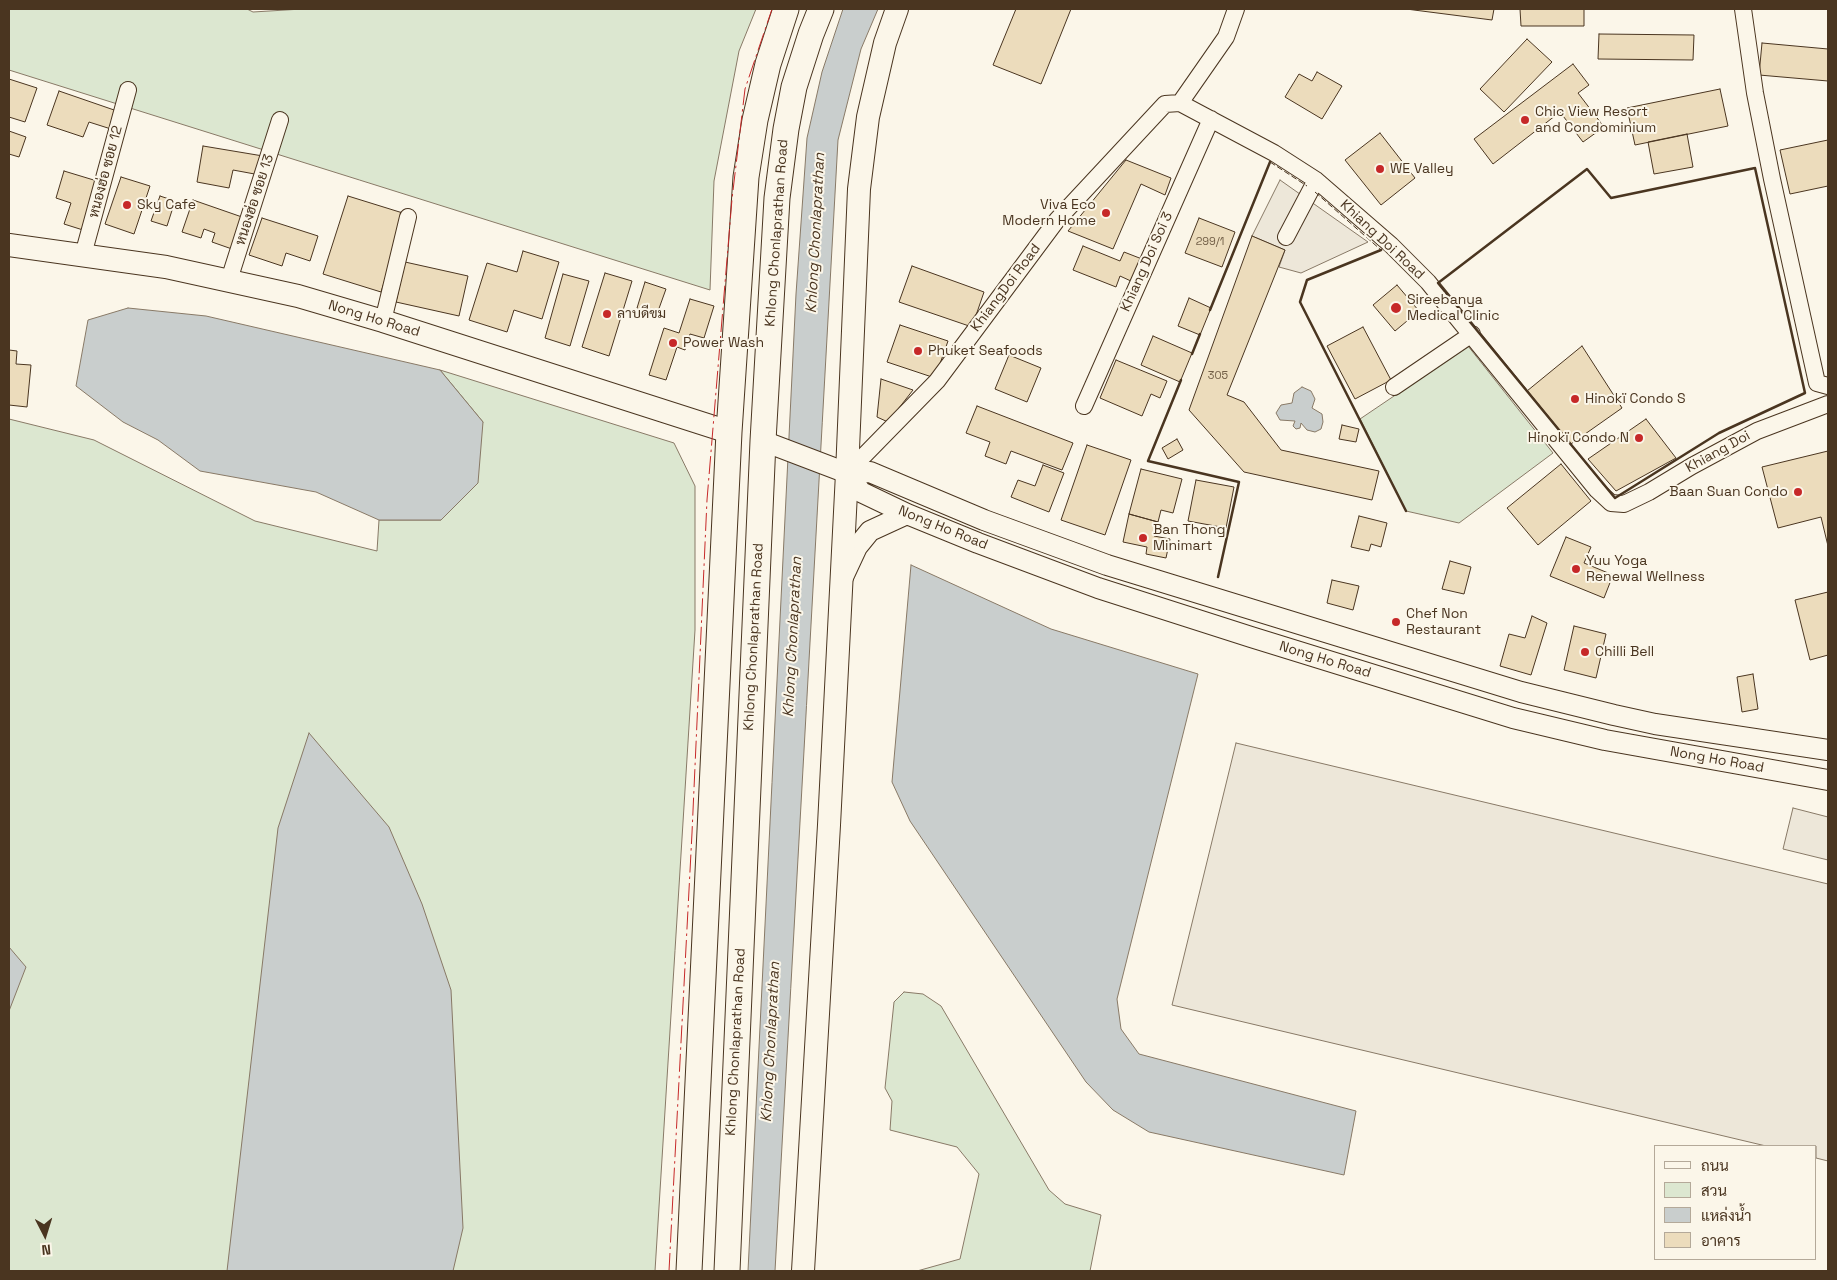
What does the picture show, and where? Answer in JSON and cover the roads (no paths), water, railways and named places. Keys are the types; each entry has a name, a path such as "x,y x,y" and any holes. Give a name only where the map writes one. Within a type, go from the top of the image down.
{"main road":[{"path":"689,1271 729,432 746,177 755,120 768,64 786,9"},
{"name":"Khlong Chonlaprathan Road","path":"726,1271 763,441 780,167 794,87 810,34 821,9"},
{"path":"803,1271 829,835 859,189 868,117 885,42 897,9"},
{"name":"Nong Ho Road","path":"9,245 166,267 298,296 383,321 729,432"},
{"path":"729,432 763,441"}],"street":[{"path":"1180,104 1226,36 1236,9"},
{"path":"1743,9 1755,93 1817,383 1828,386"},
{"name":"หนองฮ่อ ซอย 12","path":"83,255 128,90"},
{"name":"KhiangDoi Road","path":"847,473 937,381 1057,220 1165,104 1180,104"},
{"name":"Khiang Doi Road","path":"1180,104 1211,118 1274,153 1316,180 1391,246 1428,282 1597,490 1611,503 1624,504 1649,492 1757,431 1828,404"},
{"name":"Khiang Doi Soi 3","path":"1084,406 1211,118"},
{"name":"หนองฮ่อ ซอย 13","path":"229,280 280,120"},
{"path":"1286,237 1316,180"},
{"path":"383,321 408,217"},
{"path":"1394,387 1472,334"},
{"name":"Nong Ho Road","path":"763,441 847,473 870,472 984,520 1107,565 1521,692 1655,724 1828,750"},
{"name":"Nong Ho Road","path":"847,473 861,492 908,514 1098,588 1513,718 1605,740 1828,780"},
{"path":"841,580 857,547 870,531 908,514"},
{"path":"1513,718 1521,692"}],"water":[{"name":"Khlong Chonlaprathan","path":"843,9 878,9 861,49 838,140 775,1271 748,1271 796,294 807,138 822,72"},
{"path":"128,308 206,316 440,370 483,422 478,483 441,520 379,520 316,492 200,471 158,440 123,422 76,386 88,320"},
{"path":"1302,387 1311,391 1315,399 1312,408 1322,414 1323,422 1321,429 1315,432 1307,430 1301,423 1300,428 1296,429 1293,426 1295,421 1280,420 1276,413 1281,405 1292,403 1294,393"},
{"path":"911,565 1051,629 1198,674 1117,999 1121,1029 1139,1054 1356,1111 1344,1175 1149,1132 1113,1110 1086,1082 910,821 892,782"},
{"path":"309,733 389,827 422,904 451,990 463,1228 453,1271 227,1271 278,828"},
{"path":"9,947 26,967 9,1011"}],"place":[{"name":"Chic View Resort and Condominium","path":"1525,120"},
{"name":"WE Valley","path":"1380,169"},
{"name":"Sky Cafe","path":"127,205"},
{"name":"Viva Eco Modern Home","path":"1106,213"},
{"name":"Sireebanya Medical Clinic","path":"1396,308"},
{"name":"ลาบดีขม","path":"607,314"},
{"name":"Power Wash","path":"673,343"},
{"name":"Phuket Seafoods","path":"918,351"},
{"name":"Hinokï Condo S","path":"1575,399"},
{"name":"Hinokï Condo N","path":"1639,438"},
{"name":"Baan Suan Condo","path":"1798,492"},
{"name":"Ban Thong Minimart","path":"1143,538"},
{"name":"Yuu Yoga Renewal Wellness","path":"1576,569"},
{"name":"Chef Non Restaurant","path":"1396,622"},
{"name":"Chilli Bell","path":"1585,652"}]}
